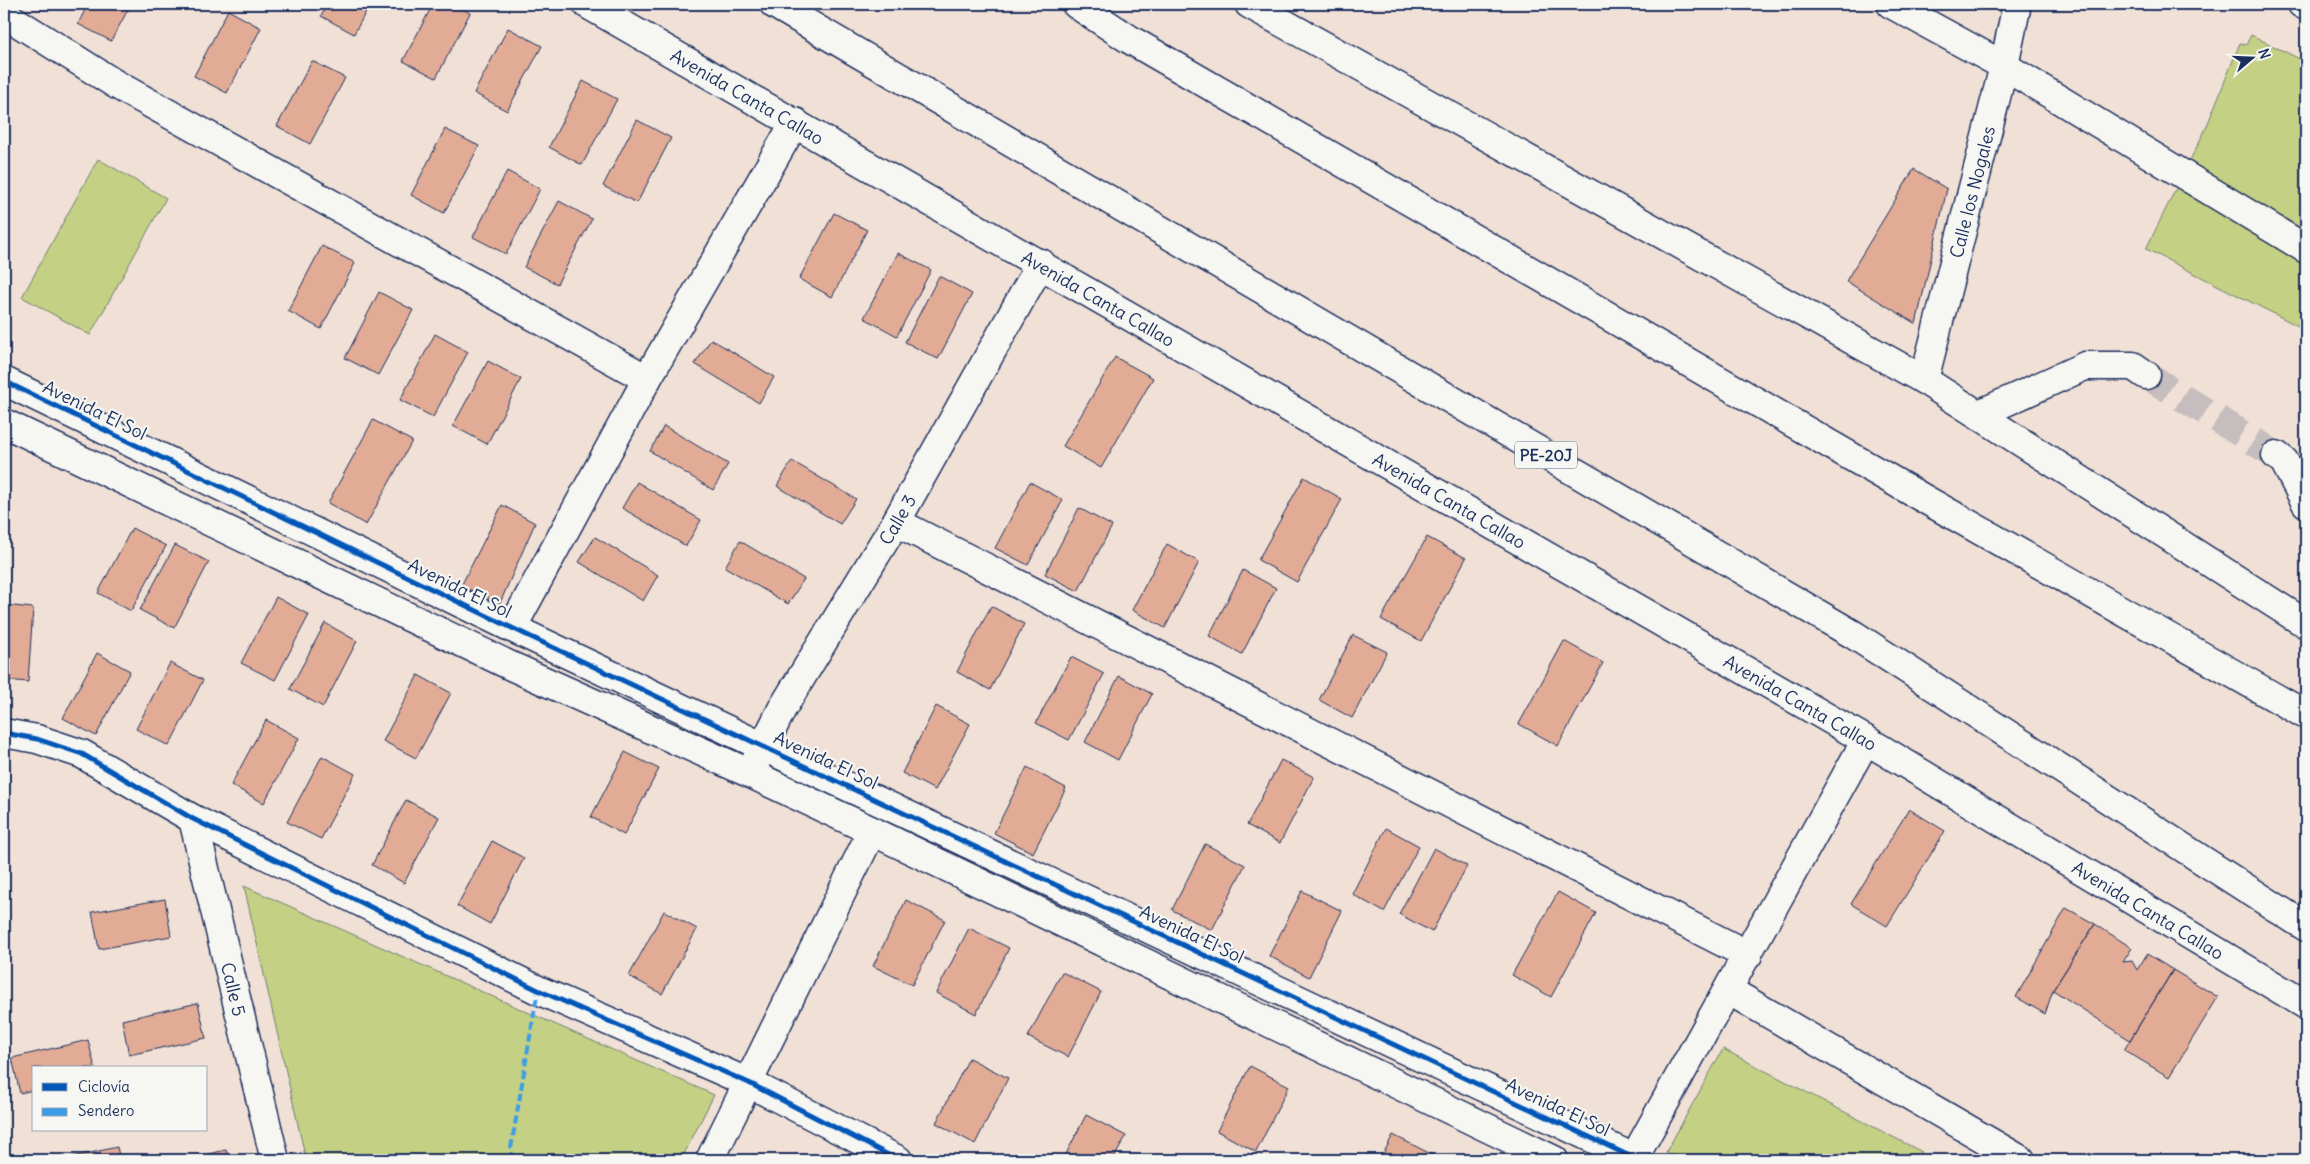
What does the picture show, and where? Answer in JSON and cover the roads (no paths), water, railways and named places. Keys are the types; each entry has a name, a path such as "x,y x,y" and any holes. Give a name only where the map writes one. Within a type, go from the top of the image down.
{"main road":[{"name":"Avenida Canta Callao","path":"587,4 1041,263 1866,740 2306,1006"},
{"name":"PE-20J","path":"774,4 1854,635 2306,927"},
{"path":"1076,4 1129,39 1904,487 2306,715"},
{"path":"1249,4 1924,380 2306,624"},
{"path":"1891,4 2004,66 2306,249"},
{"name":"Calle los Nogales","path":"1924,380 2004,66 2016,4"},
{"path":"2302,4 2306,6"},
{"path":"4,14 117,85 646,379"},
{"path":"512,628 646,379 795,122"},
{"name":"Calle 3","path":"749,773 782,709 896,522 1041,263"},
{"path":"1979,414 2085,366 2132,366 2146,374"},
{"name":"Avenida El Sol","path":"4,381 512,628 1636,1159"},
{"path":"4,423 511,666 749,773 872,831 1554,1160"},
{"path":"2276,455 2284,461 2306,503"},
{"path":"896,522 1748,956"},
{"path":"4,733 37,739 82,754 193,819 538,990 749,1083 898,1160"},
{"path":"1636,1159 1866,740"},
{"name":"Calle 5","path":"193,819 275,1160"},
{"path":"710,1160 872,831"},
{"path":"1728,990 2021,1160"}],"tunnel":[{"path":"2146,375 2276,455"}]}
